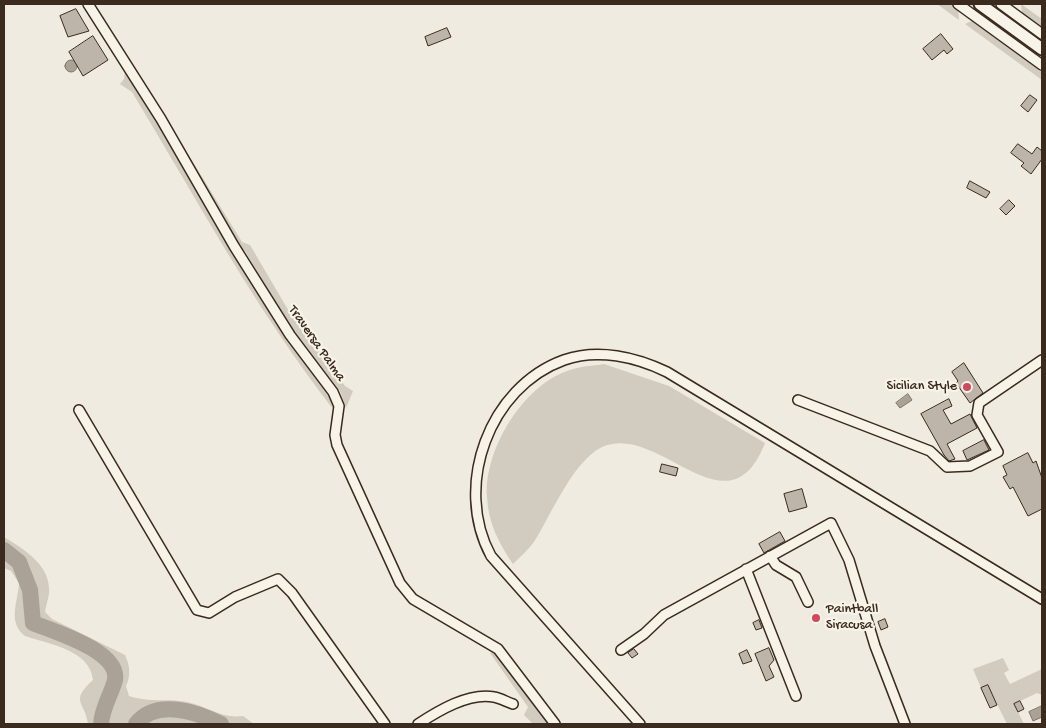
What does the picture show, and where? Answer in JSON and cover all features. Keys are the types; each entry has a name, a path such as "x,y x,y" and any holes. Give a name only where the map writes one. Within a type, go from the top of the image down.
{"main road":[{"path":"980,4 1042,49"}],"street":[{"name":"Traversa Palma","path":"88,4 161,119 234,246 290,335 333,392 339,406 335,436 336,445 400,583 413,599 498,649 555,724"},
{"path":"958,4 1042,65"},
{"path":"1001,4 1042,34"},
{"path":"640,724 492,556 481,530 477,513 477,474 481,453 498,414 519,387 540,372 565,360 586,355 616,355 646,362 667,372 1042,599"},
{"path":"798,400 930,451 947,466 970,466 998,452 978,415 979,403 1042,360"},
{"path":"79,410 197,610 209,613 235,597 278,579 292,592 385,724"},
{"path":"622,650 644,634 664,615 831,523 849,560 875,646 905,724"},
{"path":"770,556 776,564 796,577 808,602"},
{"path":"746,569 796,696"},
{"path":"418,724 450,706 474,698 493,697 513,704"}],"shaded area":[{"path":"937,4 950,4 958,9 959,20"},
{"path":"1021,4 1042,19 1042,27 1022,13"},
{"path":"974,20 1042,70 1042,80 965,24"},
{"path":"69,60 73,60 77,66 73,72 69,72 65,68 65,64"},
{"path":"125,70 329,392 334,403 333,409 278,333 252,293 132,92 120,84 124,79"},
{"path":"164,115 242,242 250,245 287,308 345,386 353,391 346,408 340,391 292,330 245,251 237,245"},
{"path":"604,364 669,386 765,443 750,469 732,480 712,479 646,449 624,443 602,447 591,454 572,476 534,542 513,564 495,532 487,497 492,459 500,439 510,421 537,389 553,378 570,370"},
{"path":"908,394 912,400 900,408 896,403"},
{"path":"4,537 33,558 44,571 48,579 49,591 45,612 52,619 125,655 129,670 126,686 129,696 187,702 228,716 243,716 254,724 88,724 80,698 86,687 93,680 90,670 76,655 67,650 25,636 16,624 15,611 19,583 11,571 4,568"},
{"path":"495,652 550,724 533,724 524,715 528,707 490,653"},
{"path":"1003,658 1009,670 1004,673 1010,684 1042,669 1042,695 1037,693 1014,704 1024,724 1007,724 988,686 981,688 973,669"},
{"path":"1042,706 1042,717 1033,721 1029,712"}],"building":[{"path":"76,9 89,31 68,37 60,16"},
{"path":"447,28 451,37 428,46 425,37"},
{"path":"941,34 953,49 947,54 944,50 932,60 923,49"},
{"path":"93,36 108,60 83,76 69,52"},
{"path":"1030,95 1037,100 1028,112 1021,106"},
{"path":"1018,144 1032,154 1037,147 1042,151 1042,159 1031,174 1021,166 1024,163 1011,153"},
{"path":"970,181 990,192 986,198 967,188"},
{"path":"1009,200 1015,206 1006,215 1000,209"},
{"path":"964,363 983,393 970,403 956,383 958,381 952,372"},
{"path":"949,399 952,406 943,410 951,424 970,414 977,428 947,444 955,459 949,461 921,414"},
{"path":"984,440 989,450 967,460 963,451"},
{"path":"1028,453 1033,463 1036,461 1042,478 1042,509 1028,516 1013,487 1010,489 1003,477 1007,475 1003,466"},
{"path":"662,464 678,468 676,476 660,472"},
{"path":"802,489 807,507 789,512 784,494"},
{"path":"780,532 785,541 764,553 759,544"},
{"path":"885,619 888,627 881,630 878,622"},
{"path":"759,620 762,628 756,630 753,623"},
{"path":"769,648 774,660 769,666 774,677 766,681 755,654"},
{"path":"634,649 638,654 632,658 628,653"},
{"path":"747,650 752,661 743,664 739,654"},
{"path":"988,685 997,705 990,708 981,688"},
{"path":"1020,701 1024,709 1018,712 1014,704"}],"waterway":[{"path":"4,550 19,562 30,590 33,623 69,637 97,651 114,670 115,680 103,712 101,724"},
{"path":"136,724 144,716 154,711 165,709 189,712 221,724"}],"place":[{"name":"Sicilian Style","path":"967,387"},
{"name":"Paintball Siracusa","path":"816,618"}]}
